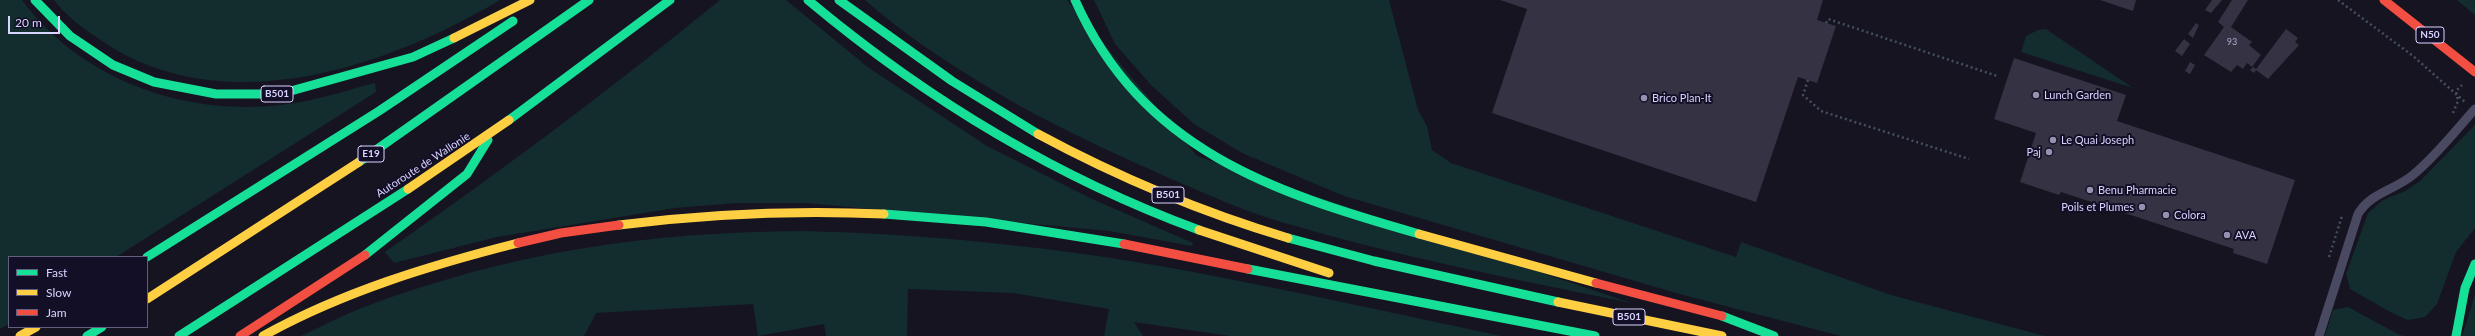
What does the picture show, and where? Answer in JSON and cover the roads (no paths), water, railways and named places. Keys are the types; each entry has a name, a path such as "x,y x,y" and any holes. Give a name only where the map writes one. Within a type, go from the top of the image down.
{"main road":[{"name":"B501","path":"35,0 70,36 113,65 154,82 216,94 280,94 413,57 534,2"},
{"name":"E19","path":"148,298 258,231 455,98 589,0"},
{"name":"Autoroute de Wallonie","path":"179,336 280,273 491,134 670,0"},
{"name":"B501","path":"808,0 878,57 929,93 982,127 1055,166 1122,199 1186,225 1341,277 1426,303 1595,336"},
{"name":"B501","path":"839,0 913,56 975,98 1086,159 1155,191 1232,220 1293,240 1368,260 1536,298 1722,336"},
{"path":"1075,0 1083,21 1102,54 1126,85 1154,113 1187,139 1256,177 1355,215 1631,293 1720,315 1774,336"},
{"name":"N50","path":"2384,0 2475,72"},
{"path":"148,256 379,111 534,2"},
{"path":"240,336 355,263 467,174 491,134"},
{"path":"263,336 368,289 498,248 562,233 616,225 738,213 861,214 1016,227 1126,244 1180,256 1426,303"},
{"path":"2456,336 2465,288 2475,264"},
{"path":"20,336 34,328"},
{"path":"87,336 100,328"}],"lane":[{"path":"2319,336 2358,214 2363,206 2375,196 2414,175 2474,109"}],"place":[{"name":"Lunch Garden","path":"2036,95"},
{"name":"Brico Plan-It","path":"1644,98"},
{"name":"Le Quai Joseph","path":"2053,140"},
{"name":"Paj","path":"2049,152"},
{"name":"Benu Pharmacie","path":"2090,190"},
{"name":"Poils et Plumes","path":"2142,207"},
{"name":"Colora","path":"2166,215"},
{"name":"AVA","path":"2227,235"}]}
